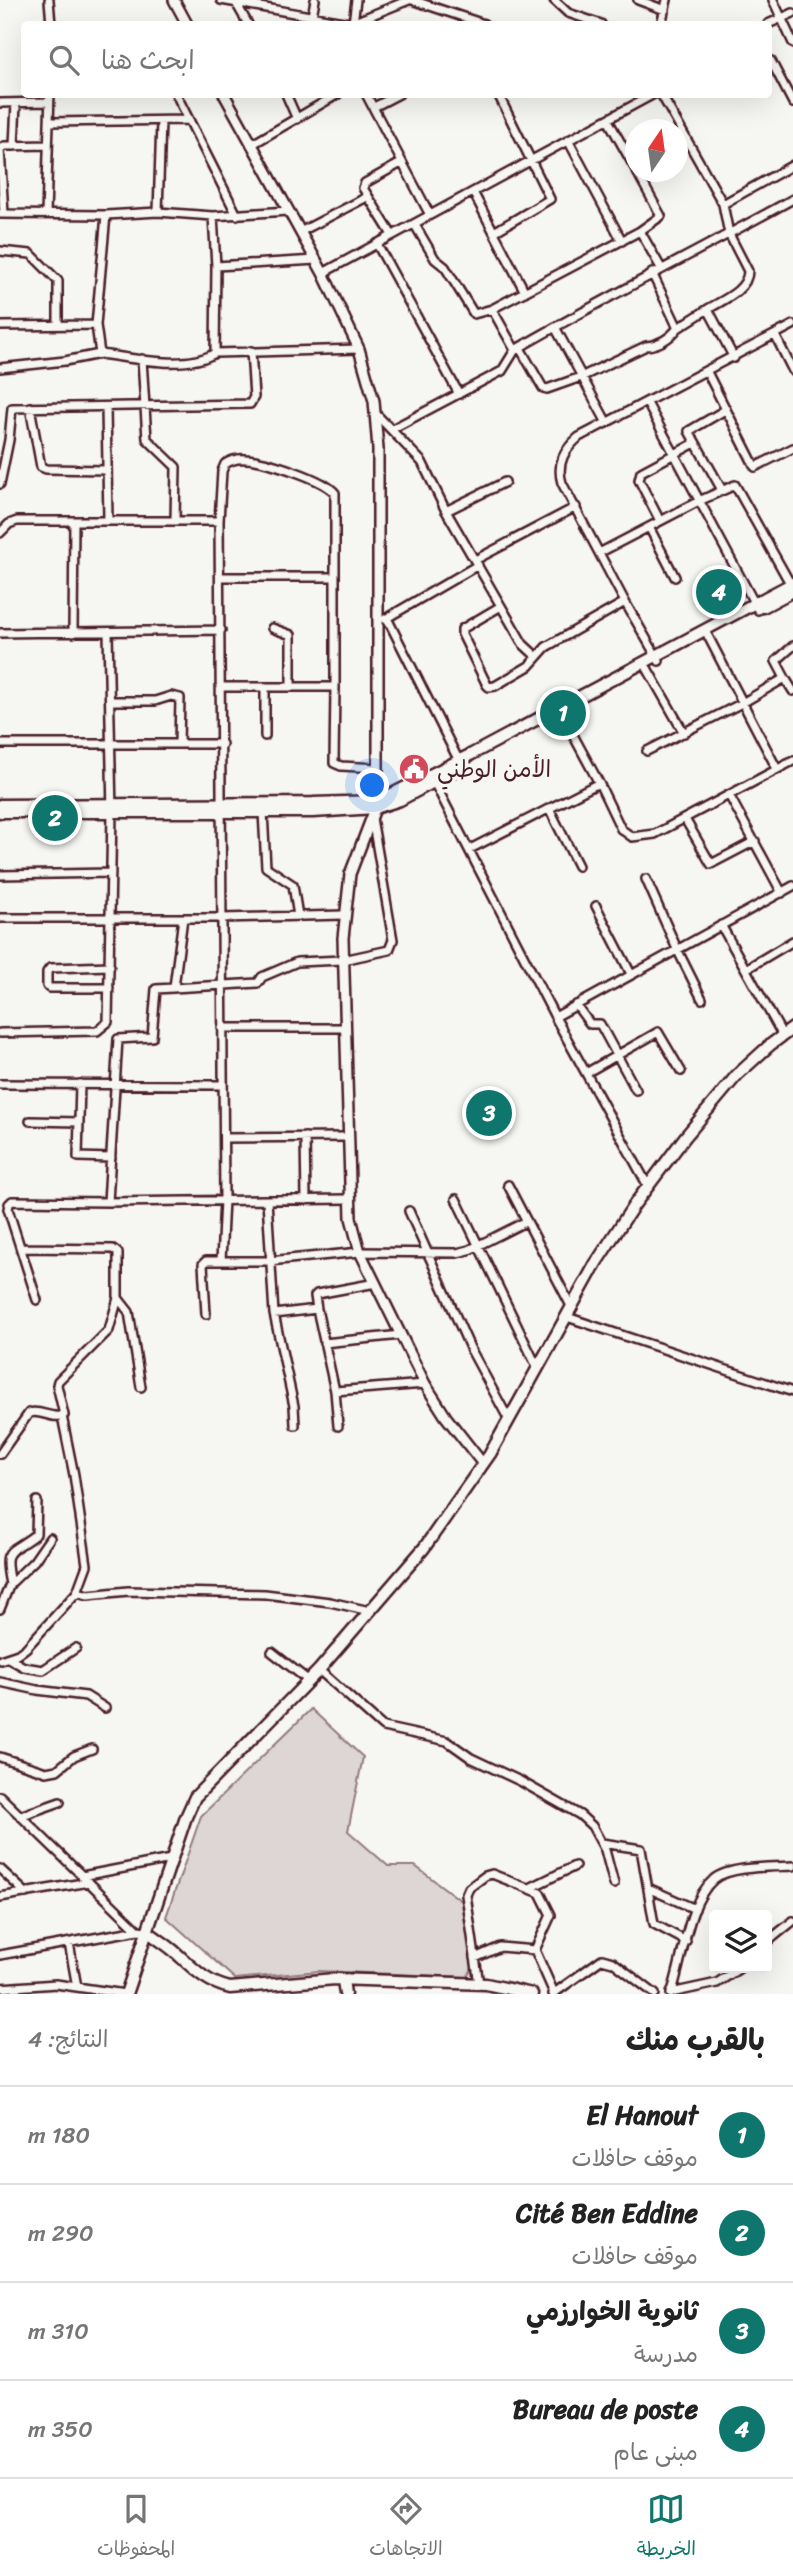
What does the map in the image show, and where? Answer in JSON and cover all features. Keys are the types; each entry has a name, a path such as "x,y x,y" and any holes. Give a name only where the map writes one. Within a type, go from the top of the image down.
{"main road":[{"path":"0,805 375,809 459,761 647,668 657,659 708,636 792,586"},
{"path":"221,808 263,812 375,809 389,805 756,607"},
{"path":"0,812 112,808"},
{"path":"125,1994 142,1931 195,1797 309,1681 424,1548 510,1421 616,1231 685,1137 737,1075 793,1028"},
{"path":"142,1931 172,1949 200,1976 216,1985 230,1988 343,1980 479,1984 532,1994"},
{"path":"343,1980 345,1994"}],"street":[{"path":"50,0 51,21"},
{"path":"174,0 185,21"},
{"path":"221,0 271,4 330,21"},
{"path":"312,16 315,0"},
{"path":"353,21 355,0"},
{"path":"359,21 397,2 410,0 475,21"},
{"path":"554,0 568,13 592,21"},
{"path":"638,0 665,10"},
{"path":"662,21 667,0"},
{"path":"773,0 793,43"},
{"path":"236,3 246,21"},
{"path":"772,22 793,13"},
{"path":"772,63 793,103"},
{"path":"0,103 49,98 47,214"},
{"path":"178,98 237,215"},
{"path":"108,1202 119,1038 151,1038 156,989 258,983 262,977 297,962 343,960 389,950 393,945 375,809 382,620 376,414 359,349 323,273 226,98"},
{"path":"288,98 297,119"},
{"path":"251,145 331,98"},
{"path":"368,98 430,215"},
{"path":"374,107 391,98"},
{"path":"494,232 550,198 500,98"},
{"path":"323,273 647,98"},
{"path":"663,98 674,119"},
{"path":"14,146 16,103"},
{"path":"49,122 187,120"},
{"path":"608,120 625,145"},
{"path":"158,212 161,121"},
{"path":"569,142 622,241"},
{"path":"48,145 4,146 0,149 2,214 106,215 158,212 213,216 288,211"},
{"path":"492,309 545,390 673,336 678,328 741,288 748,277 748,271 729,234 723,204 688,145"},
{"path":"392,235 363,187 401,163"},
{"path":"723,204 793,165"},
{"path":"415,225 435,259 446,268 472,312 478,314 640,232 661,216 642,182"},
{"path":"473,192 525,292"},
{"path":"300,232 367,197"},
{"path":"392,429 502,372 517,349 555,327 793,199"},
{"path":"100,354 96,325 106,215"},
{"path":"213,216 216,266 215,353"},
{"path":"640,232 661,268"},
{"path":"377,244 459,394"},
{"path":"0,251 32,254 58,281 58,325"},
{"path":"216,266 316,260"},
{"path":"652,273 678,328"},
{"path":"708,309 734,358"},
{"path":"0,326 96,325"},
{"path":"657,659 560,474 563,454 579,437 793,325"},
{"path":"555,327 607,423"},
{"path":"775,335 793,371"},
{"path":"0,368 100,354 184,362 208,358 215,353 359,349"},
{"path":"0,484 9,440 10,411 15,407 250,404 254,397 251,351"},
{"path":"142,359 148,442 176,467 176,520"},
{"path":"707,372 755,467 793,448"},
{"path":"647,403 756,607"},
{"path":"30,407 41,467 107,470"},
{"path":"106,407 108,520"},
{"path":"722,489 690,430 725,410"},
{"path":"376,414 422,462 446,511 523,644 537,657"},
{"path":"660,521 639,477 641,472 695,443"},
{"path":"221,1261 224,1138 219,521 222,471 228,461 254,460 327,485 335,493 334,763 341,766 378,768"},
{"path":"446,511 505,482"},
{"path":"601,552 699,500 722,489 737,486 792,586"},
{"path":"382,620 476,562 576,507"},
{"path":"0,521 1,532"},
{"path":"1,532 17,521 219,521"},
{"path":"73,633 74,521"},
{"path":"649,527 675,577"},
{"path":"220,578 335,577"},
{"path":"502,606 462,629 487,685 492,687 529,666 546,647 625,602"},
{"path":"382,620 459,761"},
{"path":"272,628 291,635 292,687"},
{"path":"0,634 221,630"},
{"path":"0,1033 101,1030 108,1023 112,808 108,632"},
{"path":"708,636 777,769"},
{"path":"793,646 776,661 793,691"},
{"path":"647,668 684,733"},
{"path":"647,751 785,678"},
{"path":"222,687 335,687"},
{"path":"265,687 265,736"},
{"path":"110,701 155,701 171,696 180,698 179,744"},
{"path":"560,712 621,830 632,837 655,834 793,761"},
{"path":"0,744 222,744"},
{"path":"433,782 555,1017 648,1186"},
{"path":"470,849 599,783"},
{"path":"729,795 782,893"},
{"path":"549,808 578,866"},
{"path":"375,809 351,874 344,915 351,1218 360,1252 425,1384 446,1417 483,1464"},
{"path":"263,812 266,867 293,885 298,916"},
{"path":"685,819 712,864 755,841"},
{"path":"0,875 111,873"},
{"path":"646,879 702,999"},
{"path":"555,1017 793,887"},
{"path":"596,906 631,974"},
{"path":"0,918 344,915"},
{"path":"174,987 183,918"},
{"path":"721,925 783,1035"},
{"path":"746,969 793,941"},
{"path":"109,988 49,988 47,972 50,968 110,967"},
{"path":"576,1005 590,1024 600,1024 636,1090"},
{"path":"222,1028 345,1028"},
{"path":"586,1073 659,1033 681,1071"},
{"path":"0,1084 223,1085"},
{"path":"80,1084 78,1157 111,1158"},
{"path":"30,1121 79,1122"},
{"path":"305,1137 306,1200"},
{"path":"224,1138 348,1137"},
{"path":"508,1185 569,1312 793,1392"},
{"path":"37,1300 8,1209 10,1202 349,1199"},
{"path":"456,1199 538,1369"},
{"path":"267,1200 274,1314 295,1406 295,1425"},
{"path":"409,1211 470,1348 510,1421"},
{"path":"206,1314 203,1264 206,1261 269,1261 360,1252 462,1252 527,1221"},
{"path":"4,1659 26,1647 82,1586 87,1559 62,1416 64,1413 57,1385 107,1334 118,1298 118,1253 113,1249 21,1248"},
{"path":"338,1426 335,1391 315,1296 376,1283"},
{"path":"118,1298 129,1312 141,1387"},
{"path":"274,1314 317,1309"},
{"path":"324,1343 401,1335"},
{"path":"335,1391 425,1384"},
{"path":"0,1454 29,1413 35,1411 50,1417 62,1416"},
{"path":"10,1584 6,1560 11,1549 36,1534 37,1501"},
{"path":"0,1609 10,1584 34,1561 50,1538"},
{"path":"78,1592 88,1595 128,1591 259,1594 330,1602 370,1611"},
{"path":"4,1659 24,1667 43,1670 76,1648"},
{"path":"272,1652 309,1681"},
{"path":"319,1670 383,1727 447,1741 471,1758 573,1810 592,1826 602,1843 614,1884"},
{"path":"0,1682 86,1696 105,1708"},
{"path":"0,1757 46,1772 57,1770 74,1756 92,1749"},
{"path":"0,1796 142,1931"},
{"path":"20,1816 60,1802"},
{"path":"602,1843 641,1850 654,1924 687,1941"},
{"path":"82,1876 172,1858"},
{"path":"530,1888 575,1866"},
{"path":"671,1994 695,1909 716,1878 751,1868 793,1867"},
{"path":"0,1869 26,1893"},
{"path":"479,1984 466,1895 469,1888 492,1874 530,1888 544,1897 551,1915 535,1950 554,1994 603,1959 612,1962 655,1994"},
{"path":"0,1897 89,1882"},
{"path":"648,1888 695,1909"},
{"path":"772,1938 793,1922"},
{"path":"0,1955 142,1931"},
{"path":"69,1943 77,1987"},
{"path":"475,1958 500,1947 535,1950"},
{"path":"671,1994 717,1983 732,1973"},
{"path":"0,1988 56,1984 125,1994"},
{"path":"51,1994 56,1984"}],"shaded area":[{"path":"311,1709 363,1757 348,1831 388,1866 415,1866 472,1909 473,1967 467,1977 319,1971 235,1979 166,1917 201,1816"}],"place":[{"name":"Bureau de poste","path":"719,592"},
{"name":"El Hanout","path":"563,713"},
{"name":"الأمن الوطني","path":"414,769"},
{"name":"Cité Ben Eddine","path":"55,818"},
{"name":"ثانوية الخوارزمي","path":"489,1113"}]}
